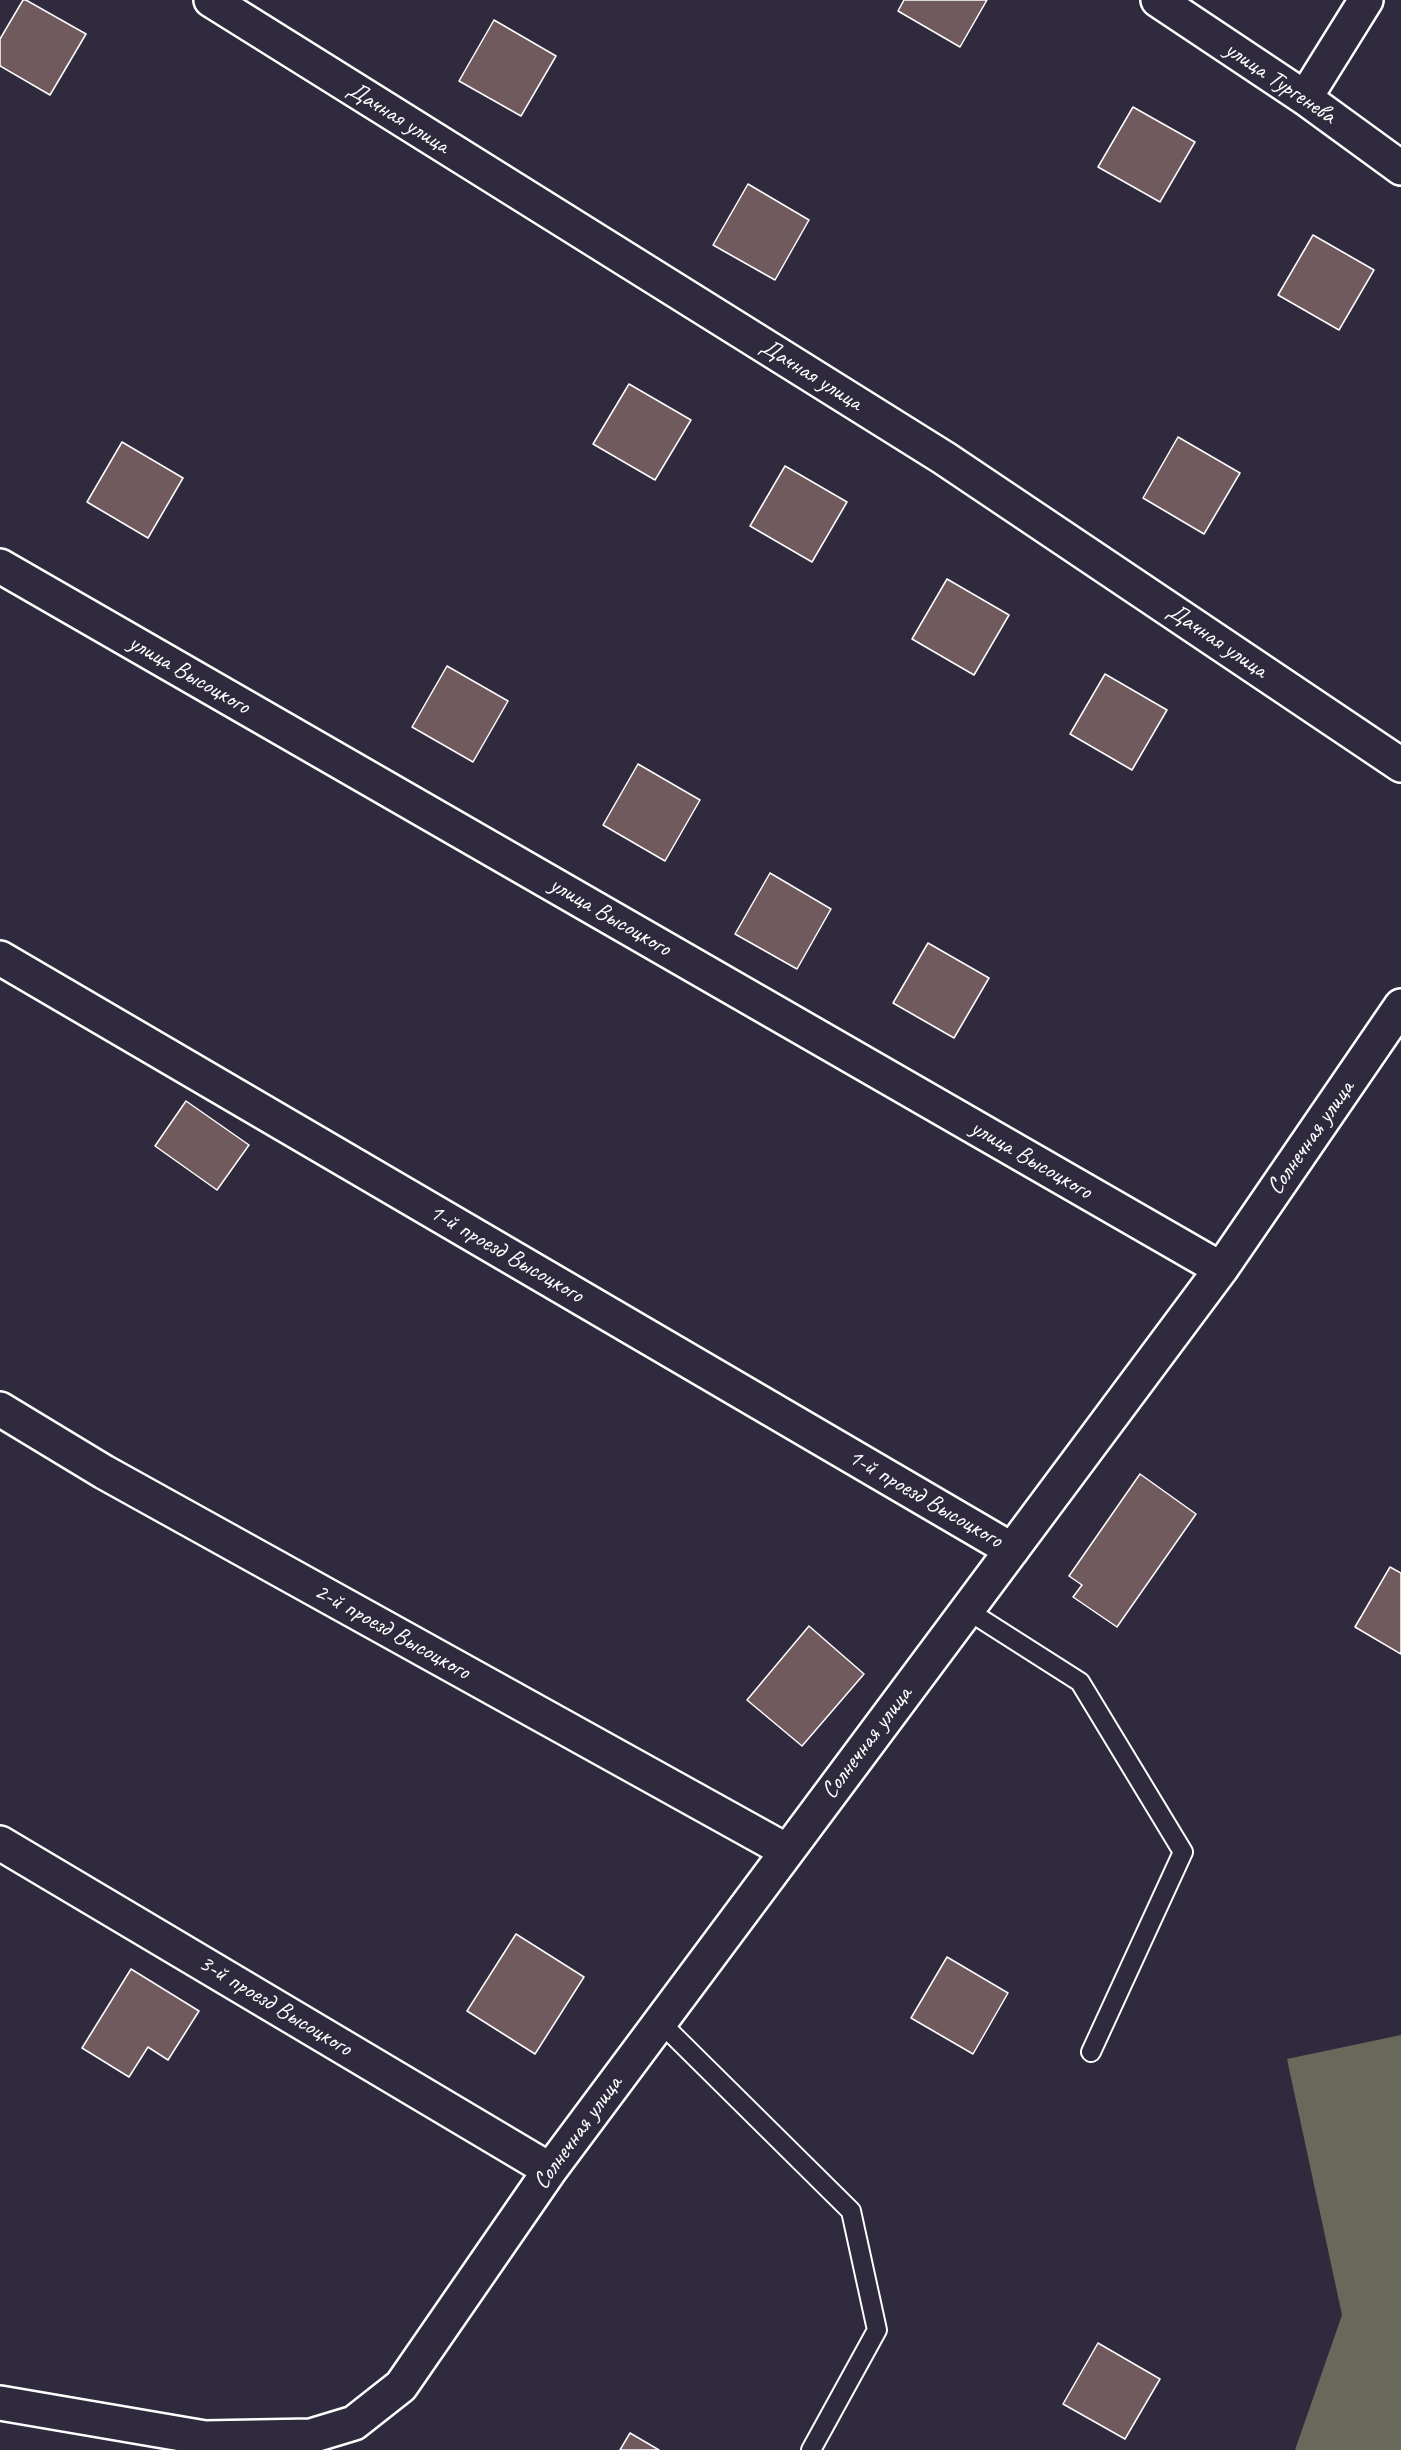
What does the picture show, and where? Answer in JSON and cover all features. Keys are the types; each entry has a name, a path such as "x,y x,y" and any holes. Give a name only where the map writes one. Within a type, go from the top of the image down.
{"street":[{"name":"Дачная улица","path":"211,0 944,458 1401,765"},
{"name":"улица Тургенева","path":"1158,0 1305,98 1401,168"},
{"path":"1305,98 1366,0"},
{"name":"улица Высоцкого","path":"0,566 1221,1269"},
{"name":"1-й проезд Высоцкого","path":"0,958 1012,1550"},
{"name":"Солнечная улица","path":"0,2403 205,2444 311,2436 354,2424 401,2386 550,2170 1221,1269 1401,1006"},
{"name":"2-й проезд Высоцкого","path":"0,1409 114,1478 787,1851"},
{"name":"3-й проезд Высоцкого","path":"0,1843 550,2170"}],"lane":[{"path":"967,1610 1080,1682 1183,1852 1091,2052"},
{"path":"660,2022 851,2211 877,2330 811,2450"}],"green space":[{"path":"1401,2035 1401,2450 1295,2450 1342,2315 1287,2059"}],"building":[{"path":"23,0 86,34 50,95 0,66 0,39"},
{"path":"904,0 987,0 960,47 898,11"},
{"path":"494,20 556,56 521,116 459,81"},
{"path":"1133,107 1195,142 1160,202 1098,167"},
{"path":"748,184 809,220 775,280 713,245"},
{"path":"1313,235 1374,270 1339,330 1278,295"},
{"path":"629,384 691,420 655,480 593,444"},
{"path":"1178,437 1240,473 1204,534 1143,498"},
{"path":"122,442 183,478 148,538 87,502"},
{"path":"785,466 847,502 812,562 750,526"},
{"path":"947,579 1009,615 974,675 912,639"},
{"path":"447,666 508,701 473,762 412,727"},
{"path":"1105,674 1167,710 1132,770 1070,734"},
{"path":"638,764 700,800 665,861 603,825"},
{"path":"770,873 831,909 797,969 735,934"},
{"path":"928,943 989,978 954,1038 893,1003"},
{"path":"186,1101 249,1145 217,1190 155,1146"},
{"path":"1140,1474 1196,1514 1117,1627 1073,1597 1082,1585 1069,1576"},
{"path":"1390,1567 1401,1573 1401,1654 1355,1627"},
{"path":"809,1626 864,1674 802,1746 747,1700"},
{"path":"516,1934 584,1977 535,2054 467,2011"},
{"path":"947,1957 1008,1993 973,2054 911,2018"},
{"path":"131,1969 199,2011 168,2060 148,2047 129,2077 82,2048"},
{"path":"1098,2343 1160,2379 1125,2439 1063,2404"},
{"path":"630,2433 659,2450 620,2450"}]}
